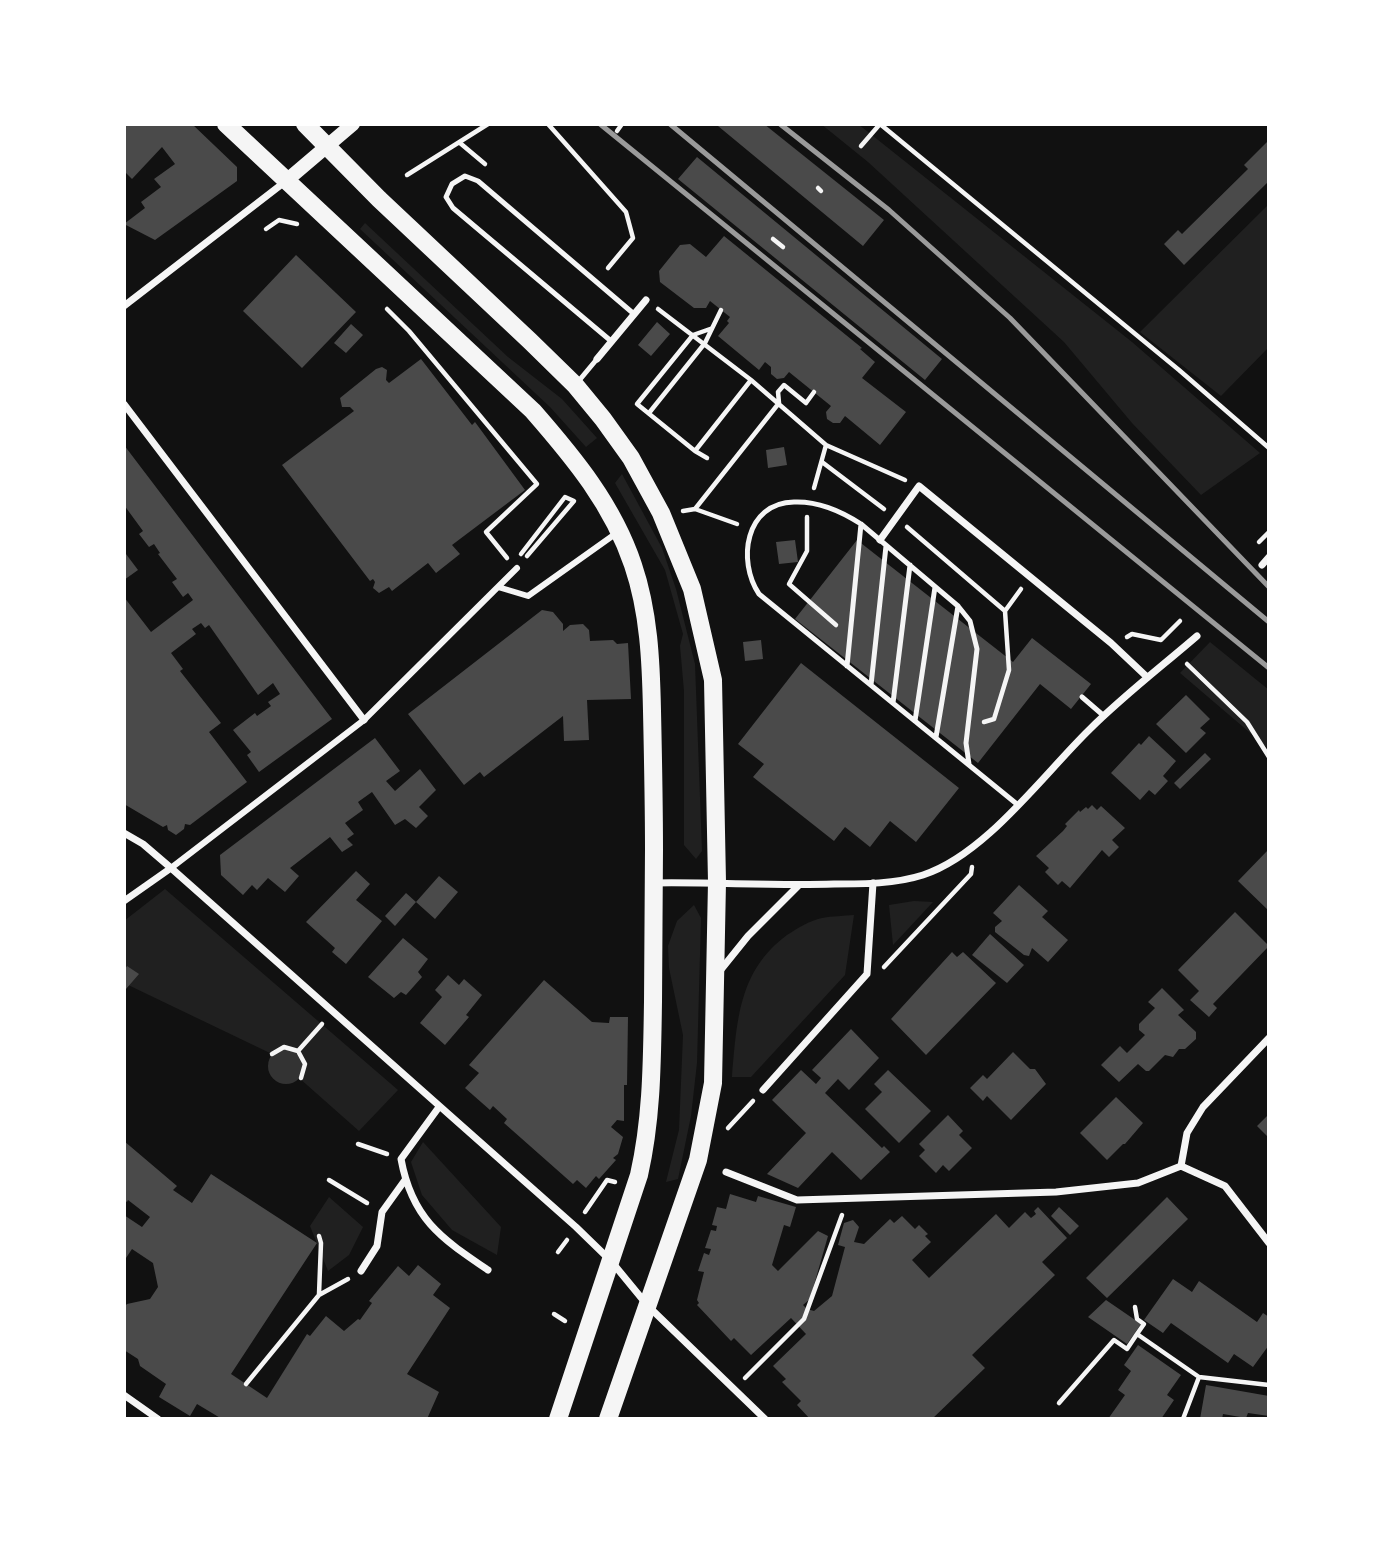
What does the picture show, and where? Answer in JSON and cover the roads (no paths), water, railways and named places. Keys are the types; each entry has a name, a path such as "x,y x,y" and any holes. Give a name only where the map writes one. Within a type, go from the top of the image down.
{"main road":[{"path":"226,124 533,411 600,494 620,531 634,566 650,652 654,883 652,1099 639,1175 558,1419"},
{"path":"305,124 575,385 631,458 661,513 692,589 713,680 718,882 713,1083 698,1160 608,1419"},
{"path":"286,181 353,124"}],"street":[{"path":"124,306 286,181"},
{"path":"597,359 646,300"},
{"path":"124,404 364,720"},
{"path":"883,543 895,518 919,486 1115,646 1147,677"},
{"path":"498,587 528,596 620,531"},
{"path":"1262,565 1269,557"},
{"path":"124,901 364,720 498,587 515,566"},
{"path":"654,883 873,883 924,875 944,867 976,845 1104,716 1197,636"},
{"path":"124,833 143,844 171,868 566,1218 611,1261 648,1306 765,1419"},
{"path":"763,1090 867,974 873,883"},
{"path":"716,976 748,936 799,885"},
{"path":"1181,1166 1187,1133 1202,1107 1269,1038"},
{"path":"439,1107 401,1159 405,1180 421,1214 444,1240 488,1270"},
{"path":"726,1172 797,1199 809,1199 1056,1192 1138,1183 1181,1166 1225,1186 1269,1243"},
{"path":"361,1271 377,1245 382,1212 405,1180"},
{"path":"124,1395 158,1419"}],"lane":[{"path":"611,341 453,208 446,197 452,184 465,176 478,181 634,314"},
{"path":"575,385 597,359"},
{"path":"969,764 966,743 977,649 971,621 958,606 861,524 830,508 792,501 767,512 752,529 746,556 751,582 759,594 1018,805"},
{"path":"847,666 861,524"},
{"path":"871,685 883,543"},
{"path":"893,703 910,565"},
{"path":"915,721 935,587"},
{"path":"936,737 958,606"},
{"path":"1083,697 1104,716"}],"railway":[{"path":"600,124 1269,668"},
{"path":"670,124 1269,622"},
{"path":"780,124 889,210 1010,318 1269,587"}]}
